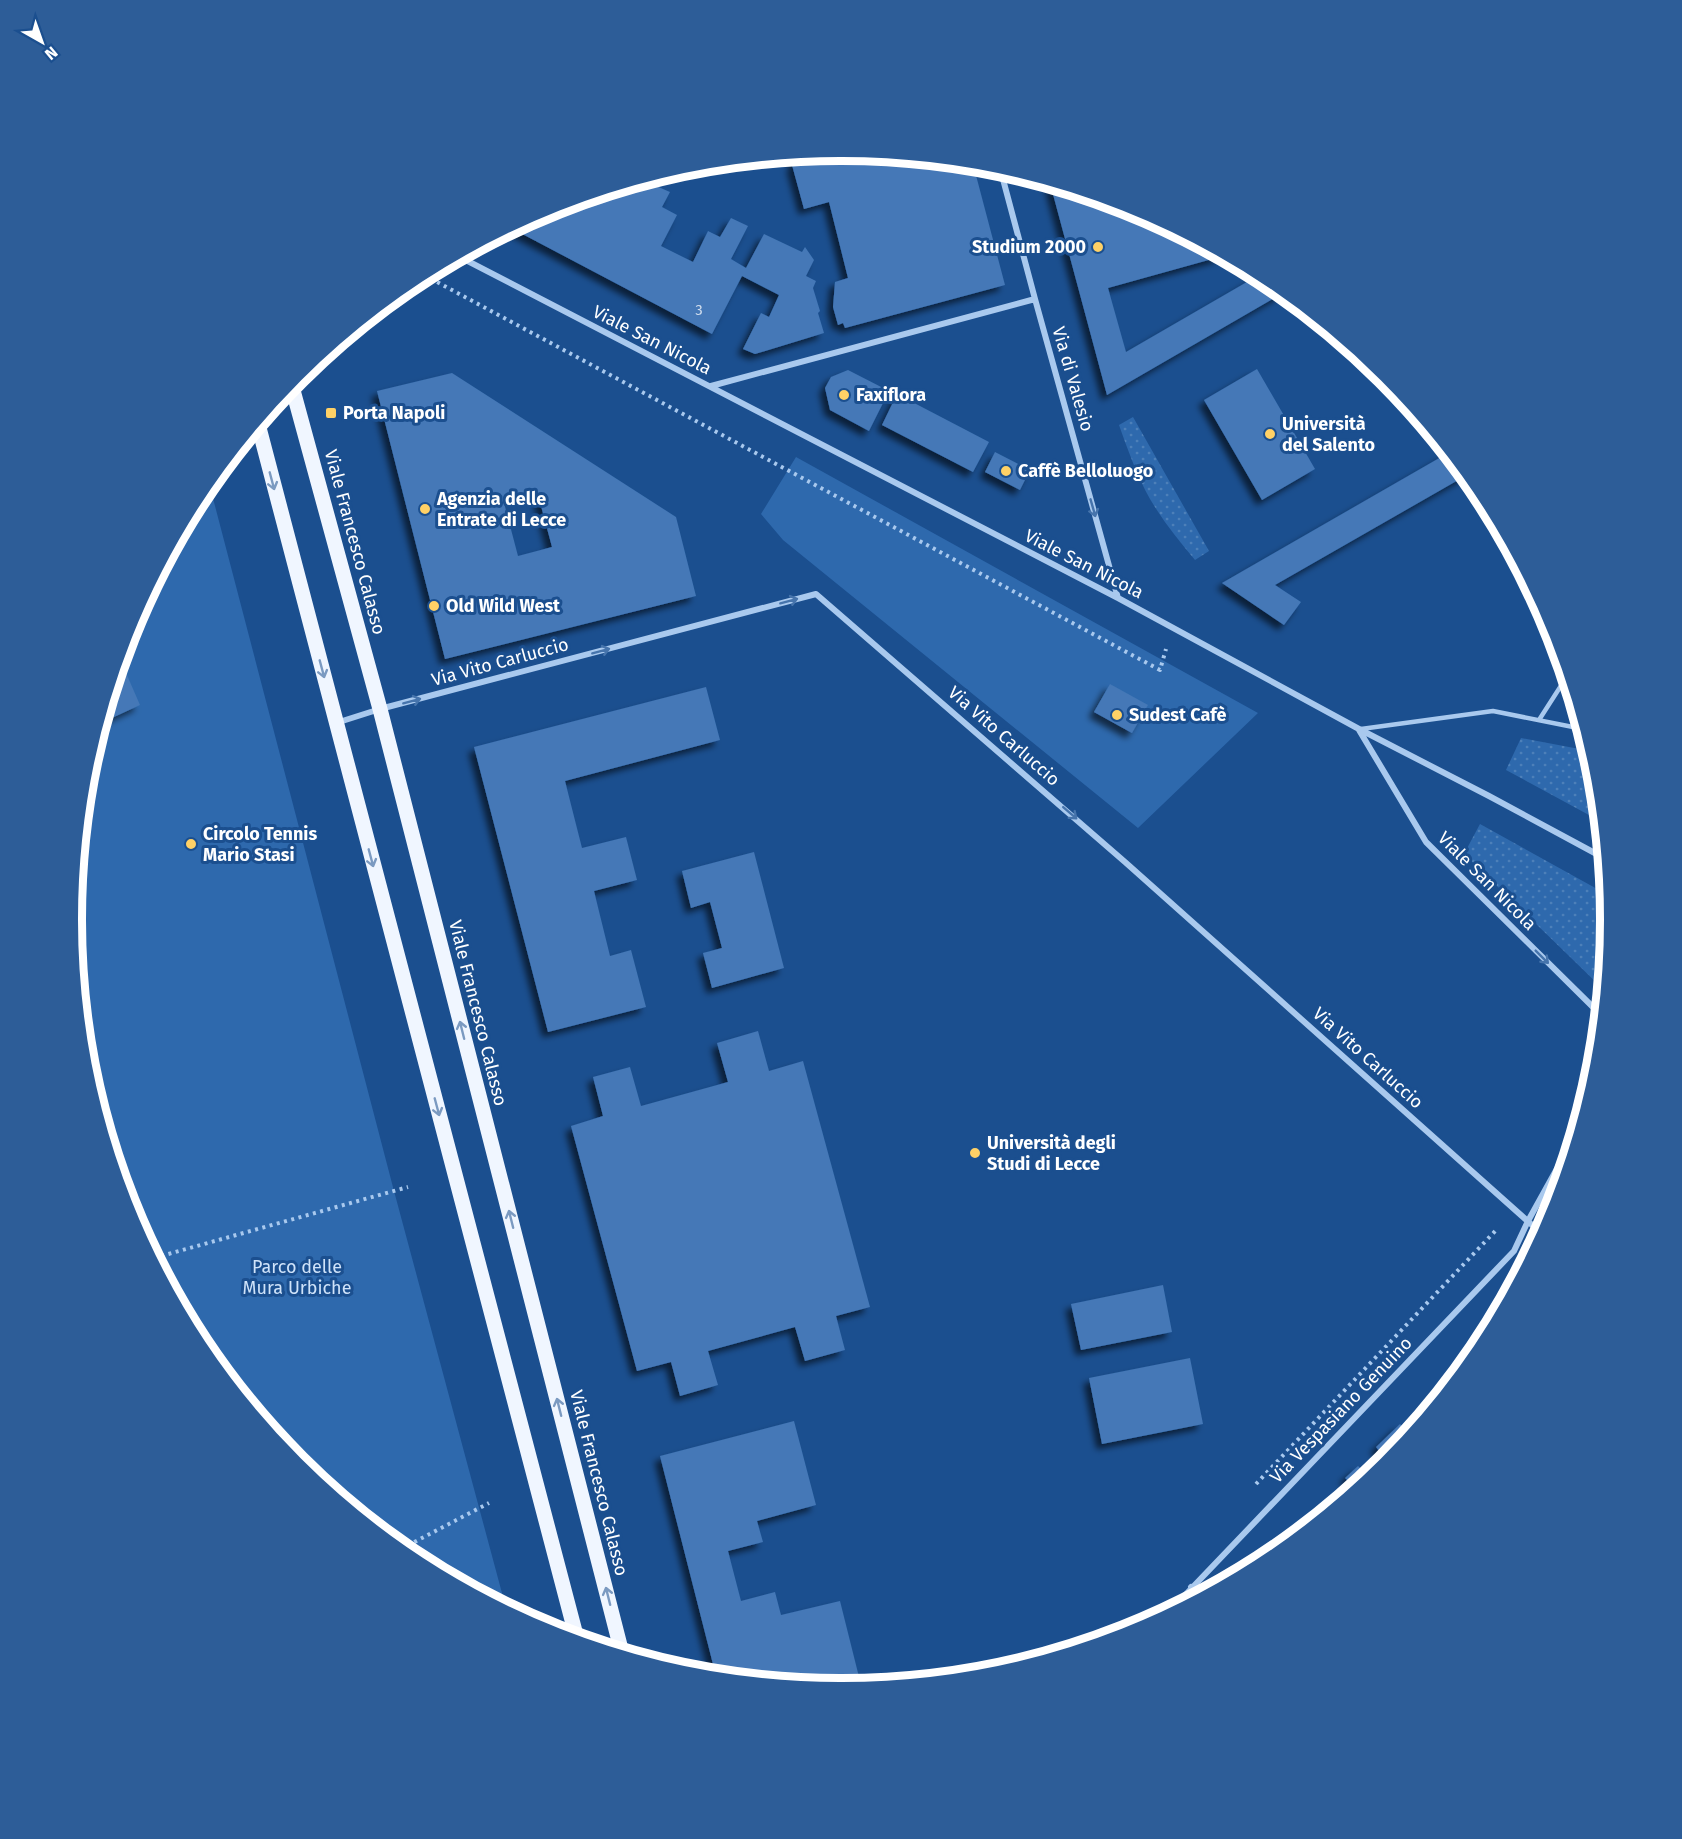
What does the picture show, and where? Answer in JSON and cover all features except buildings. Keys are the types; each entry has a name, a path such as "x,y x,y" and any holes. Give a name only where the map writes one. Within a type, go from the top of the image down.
{"main road":[{"name":"Viale Francesco Calasso","path":"294,394 380,709 620,1645"},
{"path":"260,432 574,1629"}],"street":[{"name":"Via di Valesio","path":"1003,179 1118,598"},
{"name":"Viale San Nicola","path":"467,260 1118,598 1359,729 1426,842 1594,1008"},
{"path":"710,386 1035,299"},
{"name":"Via Vito Carluccio","path":"336,723 380,709 816,594 1117,854 1534,1227"},
{"path":"1359,729 1596,854"},
{"path":"1528,1221 1557,1169"},
{"name":"Via Vespasiano Genuino","path":"1183,1596 1514,1251 1528,1221"},
{"path":"1191,1587 1194,1590"}],"lane":[{"path":"1539,720 1562,685"},
{"path":"1359,729 1494,711 1575,727"}],"path":[{"path":"434,280 1160,670 1173,628"},
{"path":"161,1256 408,1187"},
{"path":"1255,1485 1515,1210"},
{"path":"411,1544 489,1503"}],"green space":[{"path":"1133,417 1209,551 1195,560 1160,515 1137,472 1119,425"},
{"path":"796,457 1258,713 1138,828 783,540 761,514"},
{"name":"Circolo Tennis Mario Stasi","path":"212,495 394,1191 503,1599 420,1550 341,1490 271,1420 239,1381 210,1341 184,1299 161,1255 140,1210 108,1116 89,1019 82,919 89,820 97,772 108,723 140,629 184,540"},
{"path":"1521,738 1580,749 1592,817 1506,770"},
{"path":"1480,824 1599,890 1600,919 1597,983 1464,854"}],"place":[{"name":"Studium 2000","path":"1098,247"},
{"name":"Faxiflora","path":"844,395"},
{"name":"Porta Napoli","path":"331,413"},
{"name":"Università del Salento","path":"1270,434"},
{"name":"Caffè Belloluogo","path":"1006,471"},
{"name":"Agenzia delle Entrate di Lecce","path":"425,509"},
{"name":"Old Wild West","path":"434,606"},
{"name":"Sudest Cafè","path":"1117,715"},
{"name":"Circolo Tennis Mario Stasi","path":"191,844"},
{"name":"Università degli Studi di Lecce","path":"975,1153"}],"park label":[{"name":"Parco delle Mura Urbiche","path":"297,1277"}]}
